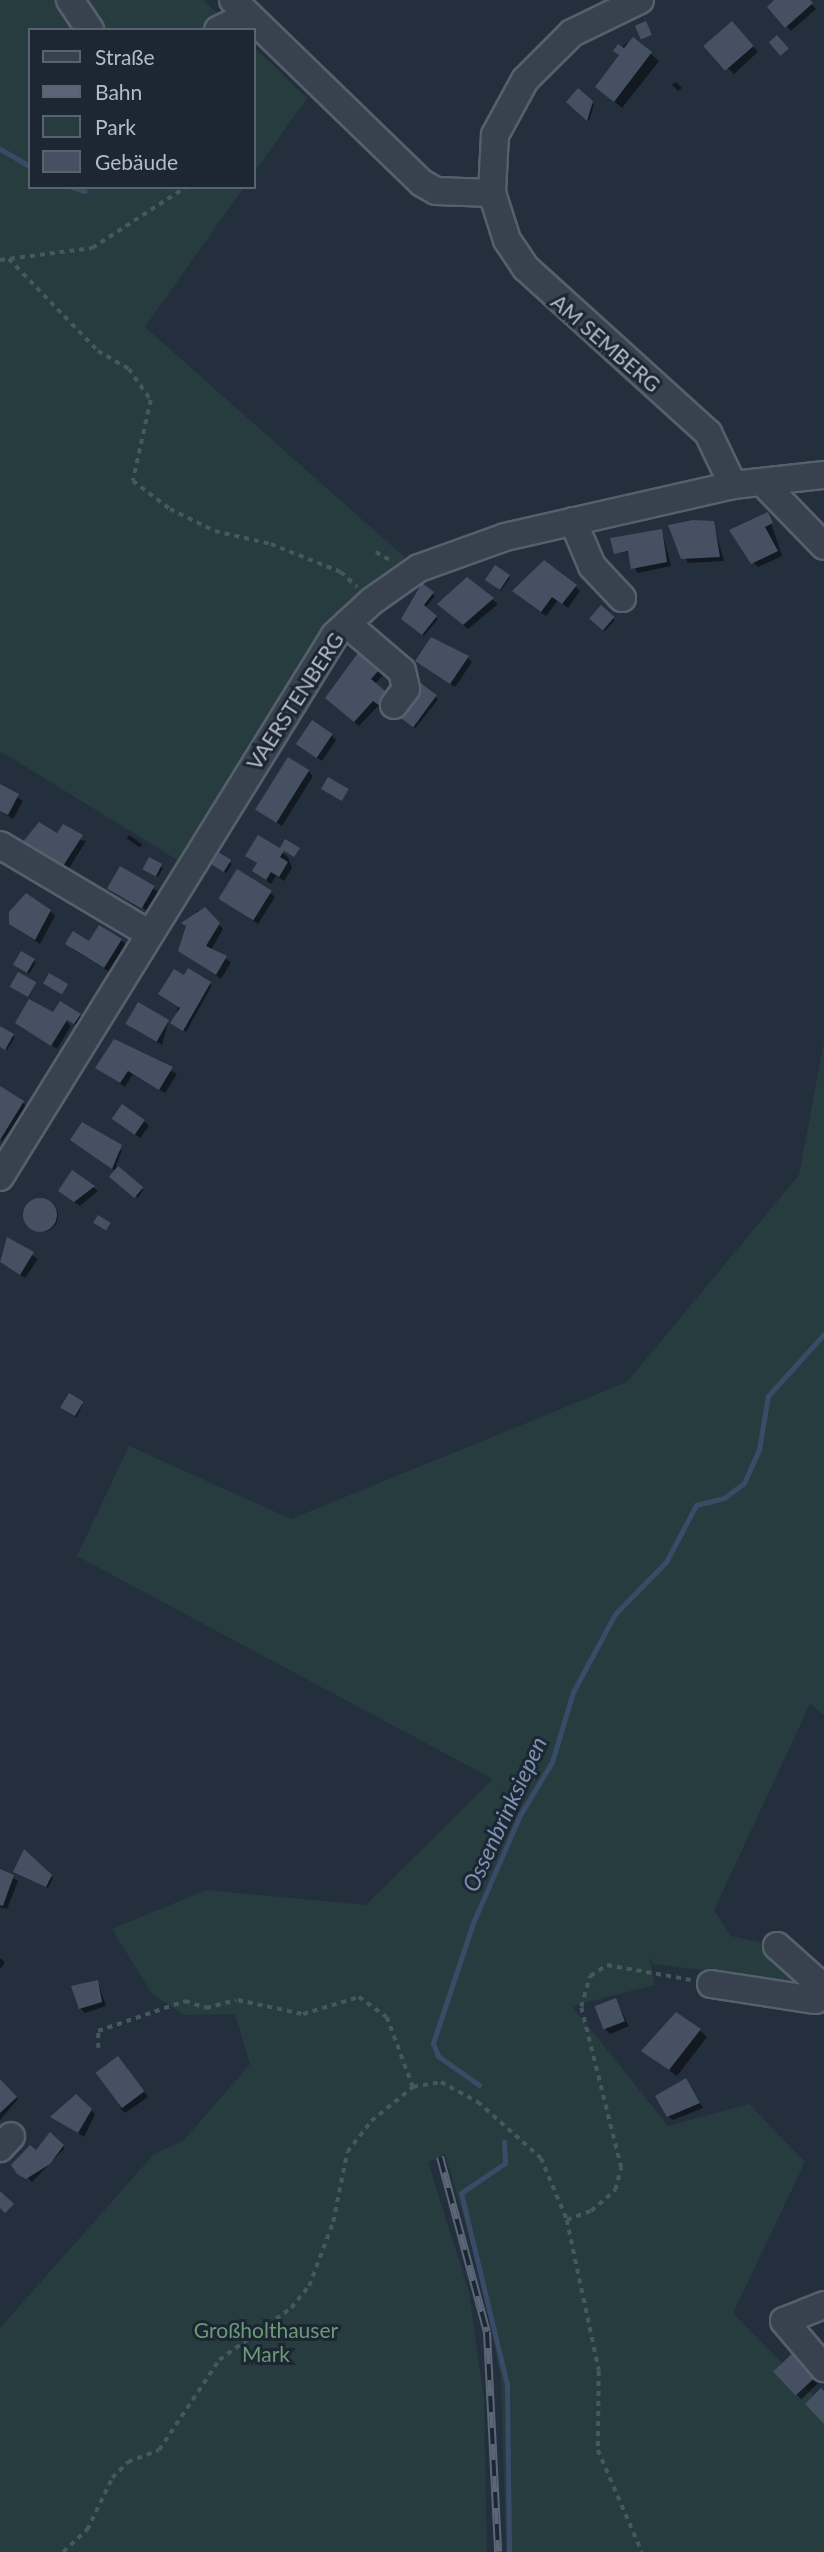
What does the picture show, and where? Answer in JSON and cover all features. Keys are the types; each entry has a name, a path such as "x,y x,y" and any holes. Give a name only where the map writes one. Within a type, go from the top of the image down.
{"street":[{"path":"70,0 89,28"},
{"name":"AM SEMBERG","path":"640,0 572,33 525,80 495,135 492,192 507,240 526,268 708,433 733,485"},
{"path":"220,28 240,8 422,183 446,193 492,192"},
{"name":"VAERSTENBERG","path":"1,1172 148,933 347,624 372,601 453,553 573,521 733,485 764,484 824,475"},
{"path":"764,484 824,546"},
{"path":"573,521 592,566 622,598"},
{"path":"347,624 402,671 406,689 394,705"},
{"path":"0,845 148,933"},
{"path":"777,1946 822,1999"},
{"path":"711,1984 822,1999"},
{"path":"824,2305 784,2321 824,2368"}],"path":[{"path":"0,260 92,248 183,189"},
{"path":"9,259 98,351 129,369 151,400 133,481 170,509 215,531 341,572 372,601"},
{"path":"567,2220 591,2211 615,2190 621,2168 581,2007 590,1976 607,1965 711,1984"},
{"path":"98,2048 98,2031 185,2001 206,2008 237,2000 303,2014 359,1997 387,2017 413,2087"},
{"path":"64,2552 87,2530 112,2478 128,2462 159,2450 219,2360 291,2308 309,2286 333,2222 347,2152 385,2105 413,2087 441,2082 511,2129 541,2158 567,2220 599,2371 598,2450 642,2552"}],"green space":[{"path":"0,0 203,0 233,28 28,28 28,189 243,189 145,327 410,562 330,626 179,861 0,751"},
{"path":"256,49 307,98 256,170"},
{"name":"Großholthauser Mark","path":"824,1042 824,1715 810,1704 714,1910 731,1936 777,1946 807,1983 653,1964 649,1956 655,1985 572,2006 668,2126 749,2104 805,2162 733,2313 824,2406 824,2552 506,2552 501,2380 484,2287 445,2154 428,2162 469,2292 484,2399 487,2552 0,2552 0,2328 154,2154 184,2140 250,2064 235,2014 184,2015 152,1994 112,1929 206,1890 366,1905 493,1779 77,1556 129,1446 291,1519 627,1382 799,1175"}],"building":[{"path":"774,0 810,0 813,3 785,28 767,7"},
{"path":"646,21 652,35 641,39 635,26"},
{"path":"732,21 754,46 725,71 703,46"},
{"path":"777,35 789,49 781,56 769,42"},
{"path":"633,37 652,52 614,102 595,87 619,55 613,51 618,44 624,48"},
{"path":"578,88 593,101 587,121 566,102"},
{"path":"768,512 773,523 765,527 778,551 751,564 729,530"},
{"path":"693,520 714,521 720,557 681,559 668,525"},
{"path":"662,529 667,562 631,569 628,551 614,554 610,538"},
{"path":"544,560 577,585 562,604 552,597 541,612 512,591"},
{"path":"495,565 510,575 500,590 485,580"},
{"path":"467,577 494,598 463,625 437,604"},
{"path":"422,583 434,592 424,605 437,616 422,635 401,619"},
{"path":"601,605 615,617 603,630 589,619"},
{"path":"431,637 469,656 450,684 415,661"},
{"path":"363,646 383,666 371,679 390,695 380,706 373,701 354,722 325,698"},
{"path":"419,682 437,695 413,727 395,714"},
{"path":"312,720 333,734 317,758 296,744"},
{"path":"288,757 309,770 276,823 255,810"},
{"path":"328,777 349,789 342,801 321,789"},
{"path":"0,784 19,794 8,815 0,811"},
{"path":"39,822 57,833 63,824 83,835 63,866 22,843"},
{"path":"258,835 280,848 285,839 300,848 294,857 284,851 280,857 288,862 279,877 271,872 266,880 252,871 257,863 245,856"},
{"path":"215,850 231,860 224,872 208,862"},
{"path":"149,857 162,864 156,876 142,869"},
{"path":"120,866 155,886 142,909 107,889"},
{"path":"237,869 272,891 253,920 218,899"},
{"path":"26,893 51,910 35,940 9,924 9,912"},
{"path":"205,907 220,923 206,946 227,956 216,975 178,951 186,926 181,923"},
{"path":"99,925 122,939 104,968 65,944 73,931 89,941"},
{"path":"21,951 35,959 27,973 13,965"},
{"path":"188,968 211,982 183,1031 170,1023 180,1008 158,994 174,969 184,975"},
{"path":"18,972 36,982 28,997 10,987"},
{"path":"49,973 68,984 62,994 43,983"},
{"path":"29,999 53,1012 60,1001 81,1014 74,1024 67,1020 51,1046 15,1023"},
{"path":"138,1002 169,1020 157,1042 126,1024"},
{"path":"0,1026 14,1034 5,1050 0,1047"},
{"path":"114,1039 173,1067 159,1090 128,1071 120,1083 95,1068"},
{"path":"0,1086 24,1101 0,1140"},
{"path":"122,1104 145,1120 135,1135 112,1119"},
{"path":"82,1122 122,1145 112,1169 70,1140"},
{"path":"118,1166 143,1187 134,1198 109,1177"},
{"path":"72,1170 95,1186 74,1202 58,1191"},
{"path":"40,1198 52,1203 57,1215 52,1227 40,1232 28,1227 23,1215 28,1203"},
{"path":"98,1215 111,1223 106,1231 93,1223"},
{"path":"7,1237 34,1252 20,1275 0,1262"},
{"path":"69,1393 84,1402 75,1416 60,1408"},
{"path":"24,1849 52,1875 46,1887 13,1872"},
{"path":"0,1869 14,1875 3,1906 0,1905"},
{"path":"98,1980 102,2002 79,2009 71,1986"},
{"path":"616,1998 625,2021 603,2030 595,2006"},
{"path":"676,2012 701,2029 669,2070 641,2051"},
{"path":"118,2056 144,2091 122,2108 96,2073"},
{"path":"686,2078 700,2103 667,2117 655,2096"},
{"path":"0,2079 17,2097 0,2113"},
{"path":"76,2094 92,2109 78,2133 50,2117"},
{"path":"50,2132 64,2145 50,2164 26,2179 17,2174 11,2165 30,2145 36,2150"},
{"path":"0,2191 14,2204 5,2213 0,2208"},
{"path":"795,2351 818,2375 796,2396 773,2371"},
{"path":"821,2388 824,2391 824,2424 805,2404"}],"waterway":[{"path":"0,149 28,165"},
{"path":"78,189 84,191"},
{"name":"Ossenbrinksiepen","path":"479,2085 438,2056 433,2043 473,1923 520,1815 552,1762 573,1692 615,1614 666,1562 696,1505 724,1498 744,1483 759,1449 768,1396 824,1334"},
{"name":"Ossenbrinksiepen","path":"504,2142 505,2163 461,2193 507,2384 509,2552"}],"railway":[{"path":"440,2157 487,2332 498,2552"}]}
